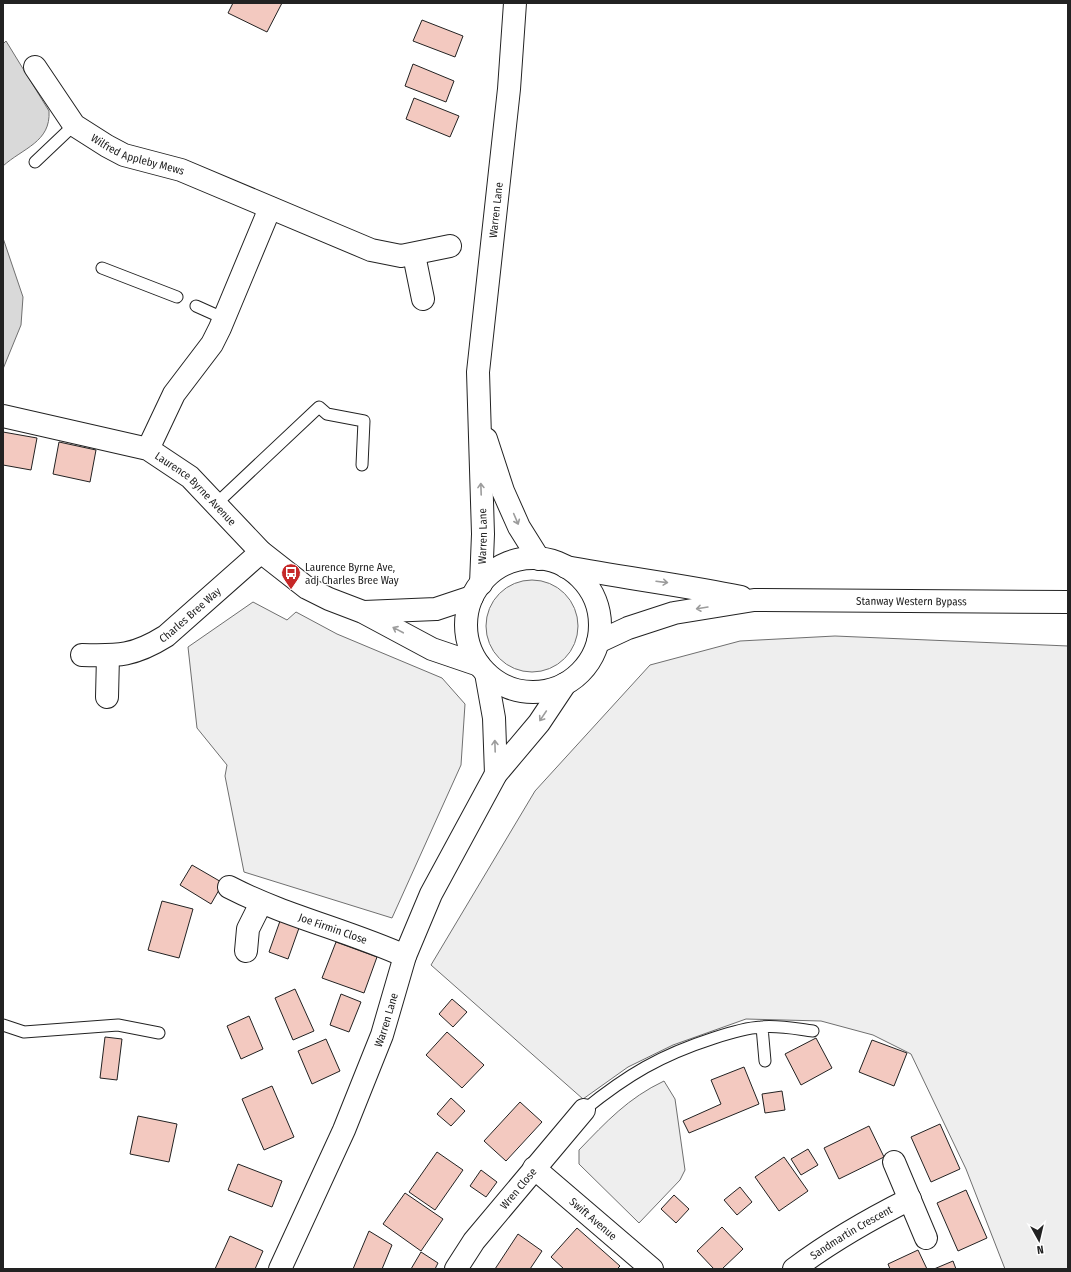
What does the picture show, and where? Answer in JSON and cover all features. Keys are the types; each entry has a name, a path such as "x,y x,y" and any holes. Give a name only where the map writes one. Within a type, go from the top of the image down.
{"street":[{"name":"Warren Lane","path":"496,774 494,718 482,669 472,653 466,625 468,611 476,591 483,534 478,372 509,89 515,3"},
{"name":"Wilfred Appleby Mews","path":"35,67 74,125 124,155 181,170 371,250 401,256 414,255 450,246"},
{"path":"148,449 174,394 212,344 225,319 270,208"},
{"path":"414,255 423,299"},
{"name":"Laurence Byrne Avenue","path":"3,416 148,449 190,477 217,503 261,552 307,588 329,599 363,612 432,648 482,669"},
{"name":"Warren Lane","path":"479,416 503,491 519,527 539,559"},
{"name":"Charles Bree Way","path":"82,655 122,655 139,651 166,636 261,552"},
{"name":"Warren Lane","path":"476,591 492,572 506,564 522,560 539,559 552,561 565,567 583,580 595,599 600,620 598,642 591,659 580,673 565,684 549,690 515,690 499,683 482,669"},
{"name":"Stanway Western Bypass","path":"565,567 681,585 754,600"},
{"name":"Laurence Byrne Avenue","path":"363,612 436,609 476,591"},
{"name":"Stanway Western Bypass","path":"598,642 628,628 674,613 754,600 1068,602"},
{"path":"107,697 108,656"},
{"name":"Warren Lane","path":"280,1269 344,1130 382,1035 405,956 431,894 496,774 539,723 565,684"},
{"name":"Joe Firmin Close","path":"229,887 261,903 348,933 405,956"},
{"path":"246,951 248,929 261,903"},
{"name":"Wren Close","path":"456,1269 474,1241 584,1110"},
{"path":"894,1162 926,1238"},
{"name":"Swift Avenue","path":"534,1168 652,1269"},
{"name":"Sandmartin Crescent","path":"794,1269 874,1217 910,1199"}],"lane":[{"path":"35,162 74,125"},
{"path":"102,268 177,297"},
{"path":"196,306 225,319"},
{"path":"217,503 319,407 327,414 364,421 362,465"},
{"path":"3,1025 24,1032 118,1025 159,1033"},
{"path":"762,1027 765,1061"},
{"path":"584,1110 616,1084 643,1067 670,1053 732,1032 762,1027 813,1031"}],"shaded area":[{"path":"6,41 49,111 48,122 41,137 3,166 3,44"},
{"path":"3,238 23,297 21,325 3,369"},
{"path":"532,580 549,584 564,594 574,609 578,626 574,643 564,658 549,668 532,672 515,668 500,658 490,643 486,626 490,609 500,594 515,584"},
{"path":"253,602 287,620 296,612 337,634 442,678 465,704 461,765 392,918 244,872 225,776 227,765 197,728 188,647"},
{"path":"835,636 1068,646 1068,1269 1005,1269 966,1169 911,1054 873,1035 821,1021 746,1019 673,1045 628,1067 583,1099 431,965 535,791 650,665 740,641"},
{"path":"664,1081 675,1099 685,1170 680,1180 639,1223 579,1164 579,1150 618,1111 639,1095"}],"building":[{"path":"233,3 282,3 267,32 228,13"},
{"path":"422,20 463,36 455,57 413,41"},
{"path":"413,64 454,81 446,102 405,86"},
{"path":"414,98 459,116 450,137 406,119"},
{"path":"3,432 37,438 31,470 3,465"},
{"path":"59,442 96,450 90,482 53,474"},
{"path":"192,865 223,883 211,904 180,885"},
{"path":"162,901 193,909 179,958 148,950"},
{"path":"280,921 299,928 288,959 269,952"},
{"path":"336,942 377,957 364,993 322,978"},
{"path":"295,989 314,1031 293,1040 275,998"},
{"path":"341,994 361,1002 349,1032 330,1025"},
{"path":"452,999 467,1012 453,1027 439,1014"},
{"path":"249,1016 263,1049 241,1059 227,1026"},
{"path":"447,1032 484,1065 462,1088 426,1055"},
{"path":"105,1037 122,1039 117,1080 100,1078"},
{"path":"816,1038 832,1068 801,1085 785,1054"},
{"path":"326,1039 340,1071 312,1084 298,1051"},
{"path":"872,1040 907,1053 894,1086 859,1072"},
{"path":"744,1067 759,1104 689,1133 683,1121 721,1104 711,1080"},
{"path":"272,1086 294,1137 264,1150 242,1099"},
{"path":"782,1091 785,1110 765,1113 762,1094"},
{"path":"451,1098 465,1111 451,1126 437,1114"},
{"path":"520,1102 542,1122 506,1161 484,1141"},
{"path":"138,1116 177,1124 169,1162 130,1154"},
{"path":"940,1124 960,1169 931,1182 911,1137"},
{"path":"869,1126 884,1157 839,1179 824,1148"},
{"path":"808,1149 818,1165 801,1175 791,1159"},
{"path":"437,1152 463,1170 435,1210 409,1192"},
{"path":"784,1157 808,1191 779,1211 755,1177"},
{"path":"238,1164 282,1181 272,1207 228,1190"},
{"path":"481,1170 497,1182 486,1197 470,1186"},
{"path":"740,1187 752,1202 737,1215 724,1200"},
{"path":"966,1190 987,1238 958,1251 937,1203"},
{"path":"405,1193 443,1219 421,1251 383,1224"},
{"path":"674,1195 689,1209 676,1223 661,1209"},
{"path":"722,1227 743,1249 722,1269 714,1269 697,1251"},
{"path":"577,1228 620,1266 617,1269 564,1269 551,1257"},
{"path":"369,1231 392,1245 382,1269 353,1269"},
{"path":"518,1234 542,1251 530,1269 495,1269"},
{"path":"230,1236 263,1251 255,1269 215,1269"},
{"path":"918,1250 927,1269 890,1269 888,1264"},
{"path":"421,1252 438,1263 435,1269 411,1269"},
{"path":"953,1261 956,1269 934,1269"}],"place":[{"name":"Laurence Byrne Ave, adj Charles Bree Way","path":"291,590"}]}
